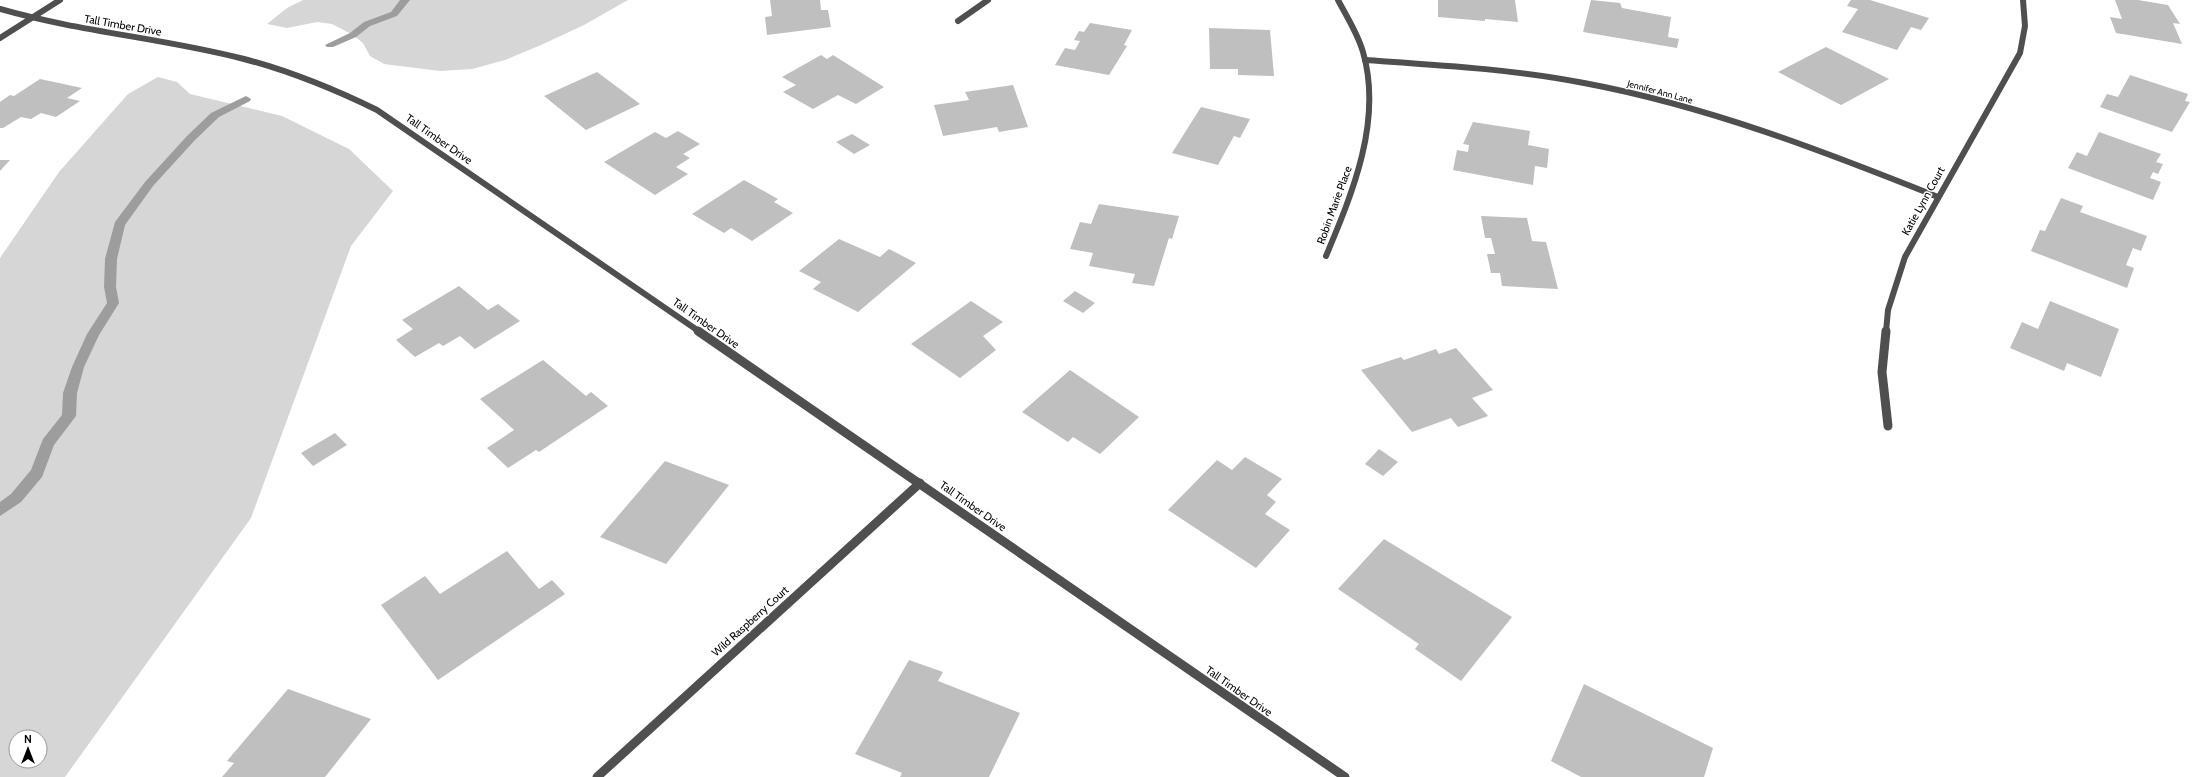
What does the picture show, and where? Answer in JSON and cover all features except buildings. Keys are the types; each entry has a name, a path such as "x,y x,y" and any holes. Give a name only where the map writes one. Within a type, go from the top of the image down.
{"street":[{"path":"0,38 60,0"},
{"path":"958,21 988,0"},
{"name":"Robin Marie Place","path":"1326,256 1358,173 1366,131 1369,95 1365,60 1355,32 1338,0"},
{"name":"Katie Lynn Court","path":"1888,426 1882,372 1888,310 1905,257 2020,53 2026,32 2025,10 2022,0"},
{"name":"Tall Timber Drive","path":"0,9 30,18 92,32 223,54 271,66 327,85 377,110 920,483 1344,777"},
{"name":"Jennifer Ann Lane","path":"1365,60 1446,66 1546,77 1613,89 1753,127 1844,159 1938,197"},
{"name":"Wild Raspberry Court","path":"597,777 920,483"}],"shaded area":[{"path":"303,0 628,0 584,25 505,60 472,69 440,71 384,64 370,56 363,43 353,35 332,24 317,22 287,28 267,24 287,8"},
{"path":"158,77 177,82 190,94 282,116 349,149 393,191 351,246 251,518 65,777 0,777 0,258 59,172 128,94"}],"waterway":[{"path":"330,45 353,35 367,24 394,14 405,0"},
{"path":"0,510 16,498 37,473 48,443 69,416 70,393 78,367 93,334 113,303 110,287 111,259 119,225 149,184 191,138 215,115 246,99"}]}
